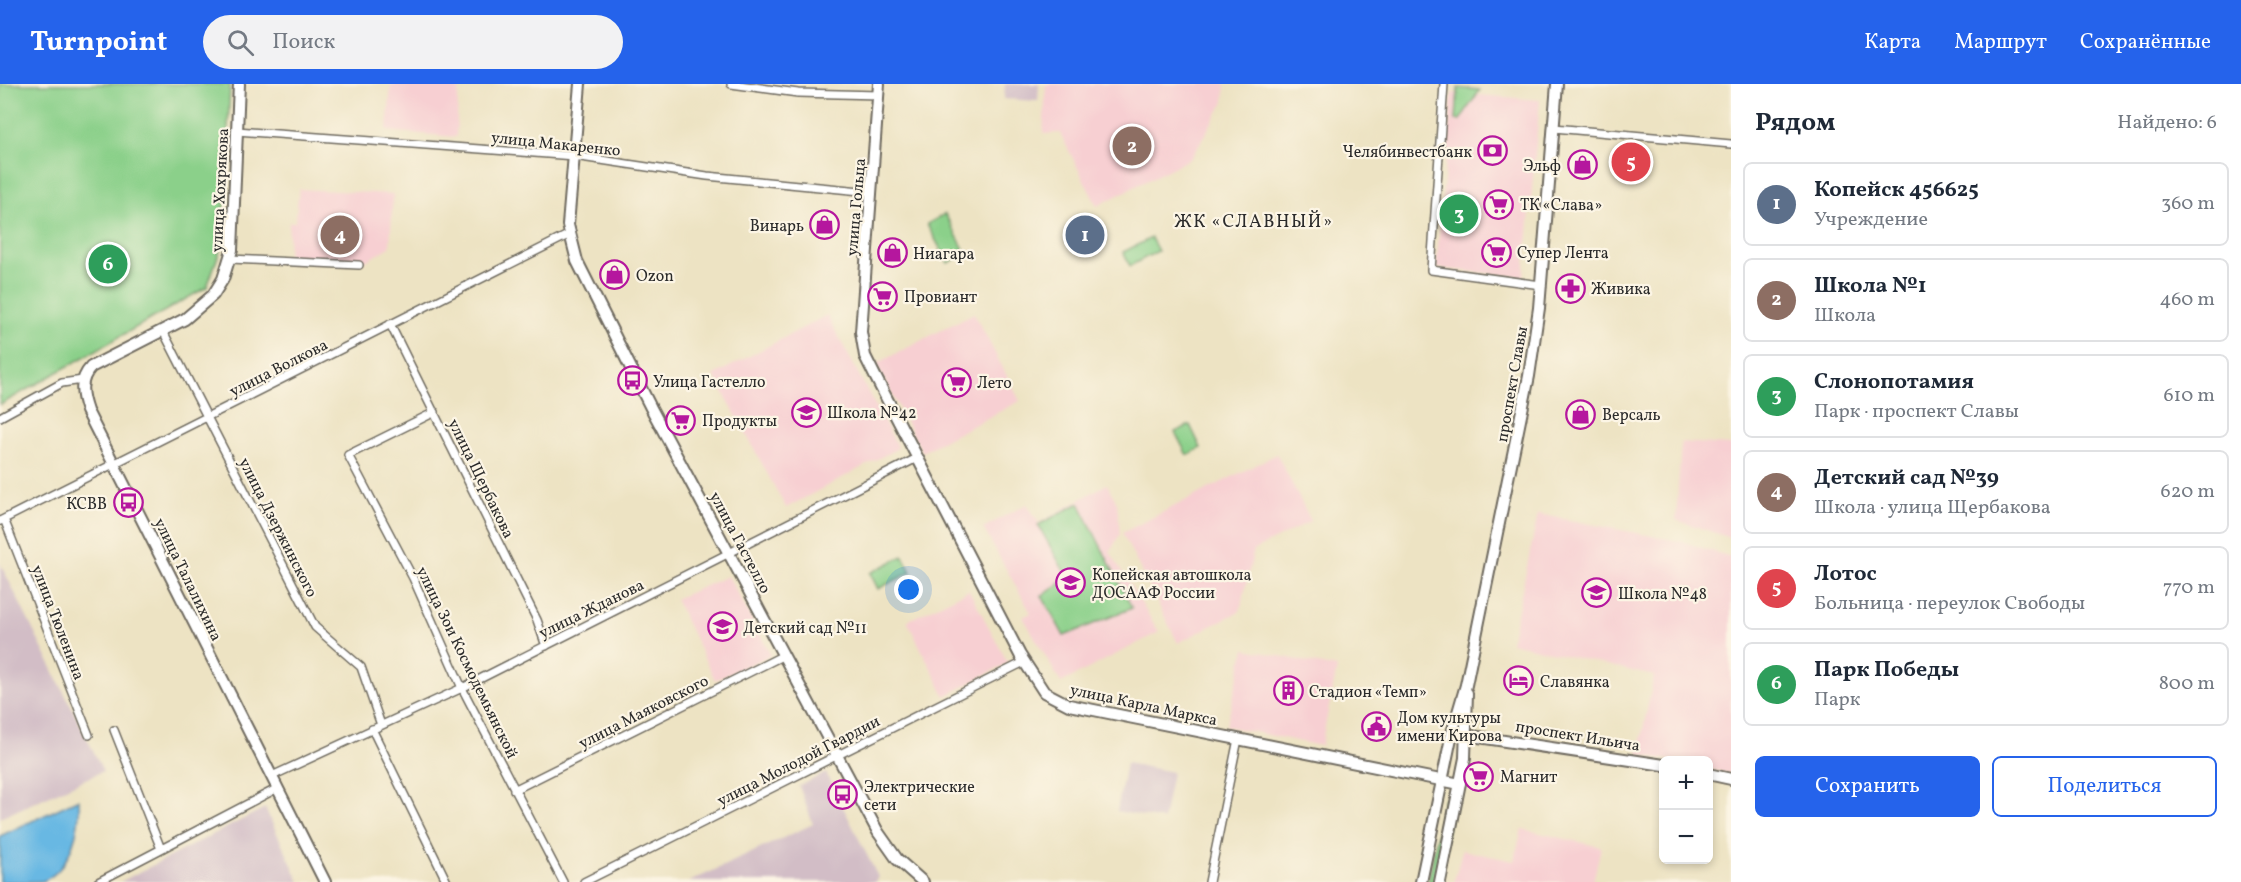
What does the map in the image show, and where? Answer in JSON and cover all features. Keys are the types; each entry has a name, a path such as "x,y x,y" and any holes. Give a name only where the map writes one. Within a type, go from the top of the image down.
{"street":[{"name":"улица Хохрякова","path":"83,380 92,367 102,359 185,319 213,295 230,259 239,84"},
{"path":"568,235 580,84"},
{"path":"731,84 798,93 879,90"},
{"path":"1444,84 1431,270 1439,273 1541,285"},
{"name":"проспект Славы","path":"1421,882 1452,733 1466,685 1529,376 1541,285 1557,84"},
{"name":"улица Гольца","path":"861,332 879,90"},
{"path":"1554,128 1731,144"},
{"name":"улица Макаренко","path":"237,131 574,156 707,176 871,192"},
{"name":"улица Волкова","path":"2,520 568,235"},
{"name":"улица Гастелло","path":"568,235 582,272 836,756 878,832 897,859 923,882"},
{"path":"230,259 359,265"},
{"name":"улица Щербакова","path":"390,324 537,620 546,646"},
{"name":"улица Дзержинского","path":"163,331 315,627 327,640 361,667 381,725"},
{"name":"улица Карла Маркса","path":"861,332 865,356 1024,662 1044,692 1069,705 1460,784"},
{"path":"0,417 62,383 83,380"},
{"name":"улица Талалихина","path":"83,380 87,411 116,463 212,661 325,882"},
{"name":"улица Зои Космодемьянской","path":"435,412 348,455 413,578 462,688 562,882"},
{"name":"улица Жданова","path":"272,777 462,688 918,457"},
{"name":"улица Тюленина","path":"2,520 89,735"},
{"name":"улица Маяковского","path":"514,790 784,655"},
{"name":"улица Молодой Гвардии","path":"584,882 1024,662"},
{"name":"проспект Славы","path":"1440,882 1460,784 1467,735 1466,685"},
{"path":"372,729 447,882"},
{"path":"114,730 161,849"},
{"name":"проспект Ильича","path":"1452,733 1659,764"},
{"path":"1209,882 1238,739"},
{"path":"1713,775 1731,779"},
{"path":"98,882 278,788"}],"shaded area":[{"path":"391,84 459,84 456,137 387,131"},
{"path":"1005,84 1039,84 1038,101 1004,99"},
{"path":"1046,84 1225,84 1224,102 1191,158 1097,206 1060,133 1043,134"},
{"path":"1452,93 1540,100 1524,277 1436,268"},
{"path":"299,189 393,194 390,247 364,262 288,257 289,222 295,222"},
{"path":"974,313 1020,401 922,452 876,364"},
{"name":"Школа №42","path":"827,315 898,448 786,508 714,375"},
{"path":"1681,442 1731,445 1731,538 1676,520"},
{"path":"1277,454 1311,521 1254,550 1240,611 1178,643 1122,533"},
{"name":"Копейская автошкола ДОСААФ России","path":"1107,484 1117,503 1120,534 1110,552 1159,632 1061,683 1023,617 1031,613 983,528 1027,504 1039,523"},
{"path":"1538,514 1683,542 1731,557 1731,774 1713,770 1713,756 1659,756 1659,758 1638,754 1654,676 1511,643"},
{"path":"0,563 103,771 0,818"},
{"name":"Детский сад №11","path":"728,576 771,655 715,680 675,599"},
{"path":"969,590 1008,663 945,696 907,621"},
{"path":"1245,649 1337,668 1321,746 1226,726"},
{"path":"1126,763 1172,772 1163,820 1117,811"},
{"path":"826,773 878,877 875,882 689,882 813,824 799,786"},
{"path":"265,808 300,882 120,882"},
{"path":"1522,829 1601,847 1593,882 1454,882 1462,850 1514,861"}],"green space":[{"path":"0,84 230,84 223,242 207,287 0,405"},
{"path":"1458,88 1480,90 1460,120 1456,120"},
{"path":"945,214 966,253 948,263 927,224"},
{"path":"1151,238 1158,251 1130,266 1123,252"},
{"path":"1190,425 1201,448 1187,455 1175,432"},
{"path":"1079,503 1132,608 1064,636 1042,596 1068,578 1038,525"},
{"path":"903,556 911,572 878,589 870,573"},
{"path":"1444,799 1453,801 1437,882 1428,882"}],"water":[{"path":"79,799 76,834 61,867 43,881 0,882 0,836"}],"place":[{"name":"Школа №1","path":"1132,146"},
{"name":"Челябинвестбанк","path":"1493,151"},
{"name":"Лотос","path":"1631,162"},
{"name":"Эльф","path":"1582,165"},
{"name":"ТК «Слава»","path":"1499,204"},
{"name":"Слонопотамия","path":"1459,214"},
{"name":"Винарь","path":"825,225"},
{"name":"Детский сад №39","path":"340,235"},
{"name":"Копейск 456625","path":"1085,235"},
{"name":"Супер Лента","path":"1496,252"},
{"name":"Ниагара","path":"892,253"},
{"name":"Парк Победы","path":"108,264"},
{"name":"Ozon","path":"615,275"},
{"name":"Живика","path":"1570,288"},
{"name":"Провиант","path":"883,296"},
{"name":"Улица Гастелло","path":"632,381"},
{"name":"Лето","path":"956,382"},
{"name":"Школа №42","path":"806,412"},
{"name":"Версаль","path":"1581,414"},
{"name":"Продукты","path":"681,420"},
{"name":"КСВВ","path":"128,503"},
{"name":"Копейская автошкола ДОСААФ России","path":"1071,583"},
{"name":"Школа №48","path":"1597,593"},
{"name":"Детский сад №11","path":"722,627"},
{"name":"Славянка","path":"1519,681"},
{"name":"Стадион «Темп»","path":"1288,691"},
{"name":"Дом культуры имени Кирова","path":"1376,726"},
{"name":"Магнит","path":"1479,776"},
{"name":"Электрические сети","path":"843,795"}],"district":[{"name":"ЖК «СЛАВНЫЙ»","path":"1254,221"}]}
